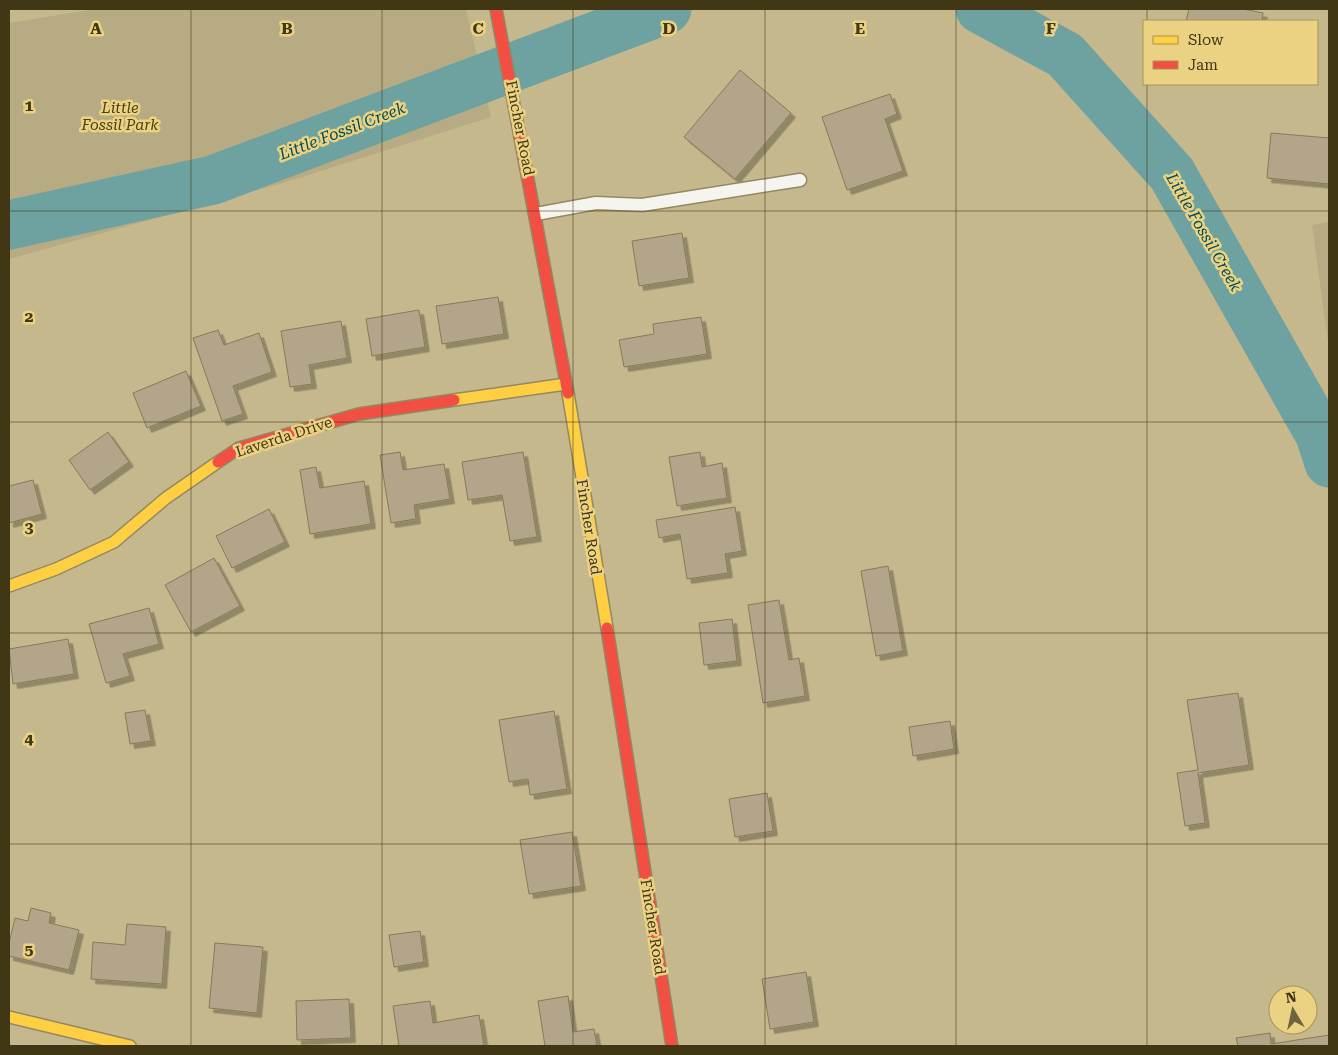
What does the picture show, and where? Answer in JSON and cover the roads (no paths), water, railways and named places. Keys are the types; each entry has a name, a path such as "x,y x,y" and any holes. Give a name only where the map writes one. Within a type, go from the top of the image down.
{"street":[{"name":"Fincher Road","path":"496,9 523,138 566,384 672,1046"},
{"name":"Laverda Drive","path":"9,586 56,569 114,542 166,498 239,448 359,414 566,384"},
{"path":"9,1017 130,1046"}],"lane":[{"path":"536,214 596,203 642,205 800,180"}],"waterway":[{"name":"Little Fossil Creek","path":"9,225 213,180 667,9"},
{"name":"Little Fossil Creek","path":"980,9 1065,55 1172,174 1320,435 1329,463"}],"park label":[{"name":"Little Fossil Park","path":"120,116"}]}
